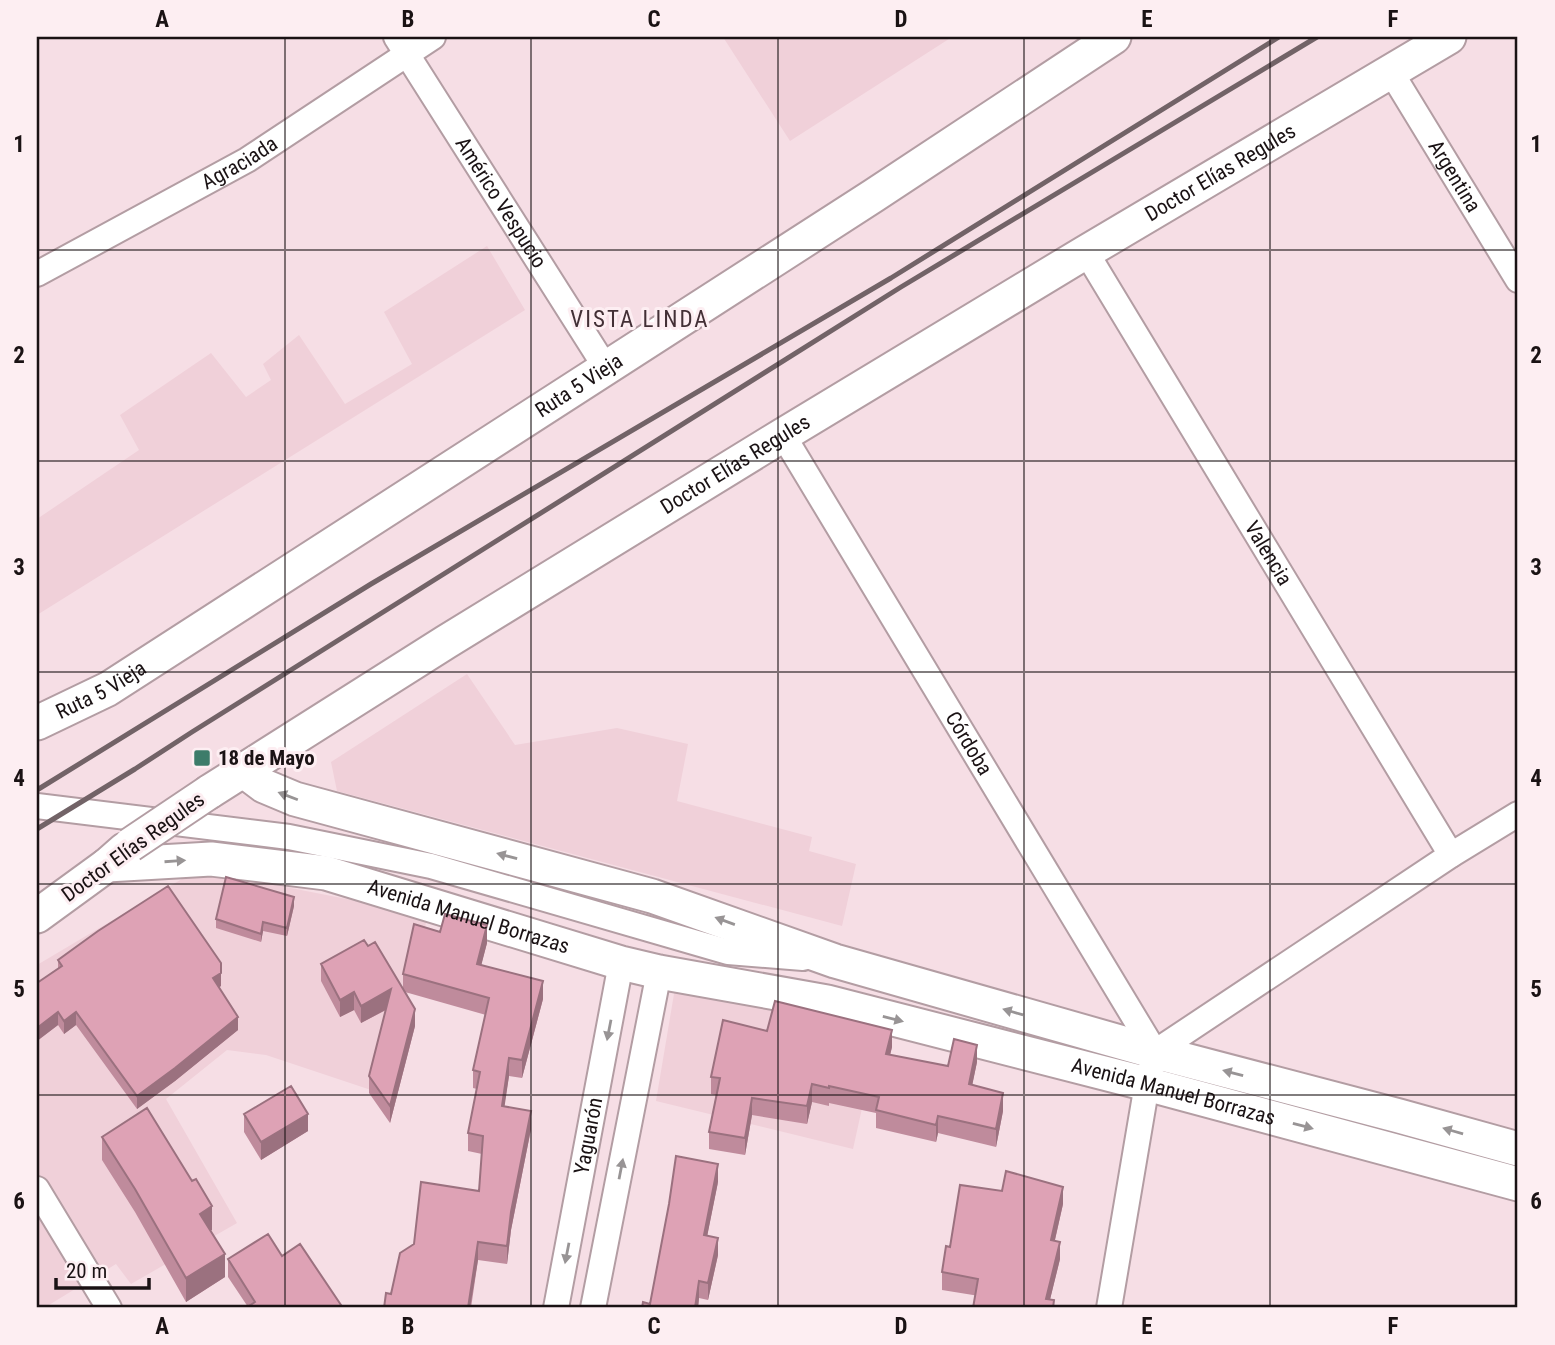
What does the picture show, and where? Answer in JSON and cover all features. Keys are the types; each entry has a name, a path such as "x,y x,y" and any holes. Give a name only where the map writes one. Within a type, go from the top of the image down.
{"street":[{"name":"Agraciada","path":"37,274 247,160 402,45 433,37"},
{"name":"Ruta 5 Vieja","path":"37,723 108,689 862,203 1114,37"},
{"name":"Doctor Elías Regules","path":"37,916 118,855 209,792 446,642 1086,252 1449,37"},
{"name":"Américo Vespucio","path":"402,45 606,368"},
{"name":"Argentina","path":"1391,72 1518,280"},
{"name":"Valencia","path":"1086,252 1451,855"},
{"name":"Córdoba","path":"783,435 1155,1052"},
{"name":"Avenida Manuel Borrazas","path":"244,771 264,786 295,799 652,896 835,961 1155,1052 1518,1149"},
{"name":"Avenida Manuel Borrazas","path":"37,806 289,837 431,866 728,951 835,961"},
{"path":"1109,1308 1147,1084 1155,1052 1451,855 1518,814"},
{"name":"Avenida Manuel Borrazas","path":"118,855 211,859 326,873 621,963 827,1002 1147,1084 1518,1184"},
{"name":"Avenida Manuel Borrazas","path":"728,951 827,1002"},
{"name":"Yaguarón","path":"556,1308 621,963"},
{"name":"Yaguarón","path":"593,1308 659,972"},
{"path":"37,1189 109,1308"}],"shaded area":[{"path":"723,37 952,37 790,141"},
{"path":"487,246 525,310 37,615 37,519 139,450 120,415 211,353 246,397 271,380 263,364 299,335 345,404 412,364 384,312"},
{"path":"467,674 515,745 617,728 688,744 677,801 812,837 809,851 856,864 842,926 337,791 331,762"},
{"path":"187,876 230,876 428,915 383,1094 266,1055 227,1050 166,1099 237,1223 131,1284 116,1264 44,1308 37,1308 37,965"},
{"path":"675,988 878,1036 853,1149 656,1101"}],"building":[{"path":"226,877 294,897 287,928 263,922 261,934 216,919"},
{"path":"168,886 221,963 221,973 213,978 238,1017 137,1096 76,1012 64,1021 58,1012 37,1028 37,983 62,966 58,960"},
{"path":"445,914 487,925 477,964 543,981 522,1060 509,1058 502,1106 531,1111 507,1246 478,1242 468,1308 384,1308 386,1293 391,1294 400,1253 414,1244 421,1182 479,1191 483,1136 468,1133 480,1072 473,1070 489,998 403,974 414,924 440,932"},
{"path":"364,940 368,946 375,942 415,1009 390,1106 369,1076 391,989 361,1006 354,992 340,1000 321,964"},
{"path":"775,1001 892,1030 886,1054 948,1066 954,1039 977,1045 969,1084 1003,1093 996,1129 938,1116 936,1125 876,1110 879,1097 812,1084 807,1106 752,1098 745,1138 709,1132 720,1078 711,1077 723,1020 767,1031"},
{"path":"291,1086 308,1114 261,1142 244,1114"},
{"path":"147,1108 192,1181 196,1179 212,1206 200,1214 225,1254 186,1278 102,1137"},
{"path":"676,1156 718,1164 704,1235 718,1238 708,1283 699,1281 695,1308 642,1308 643,1302 650,1304"},
{"path":"1006,1171 1063,1187 1051,1240 1060,1242 1046,1299 1054,1300 1053,1308 973,1308 978,1279 942,1272 946,1246 950,1247 960,1185 1002,1191"},
{"path":"268,1234 282,1256 300,1244 343,1308 246,1308 255,1302 228,1259"}],"railway":[{"path":"37,790 371,584 891,278 1279,37"},
{"path":"37,829 901,287 1317,37"}],"place":[{"name":"18 de Mayo","path":"202,758"}],"district":[{"name":"VISTA LINDA","path":"640,319"}]}
